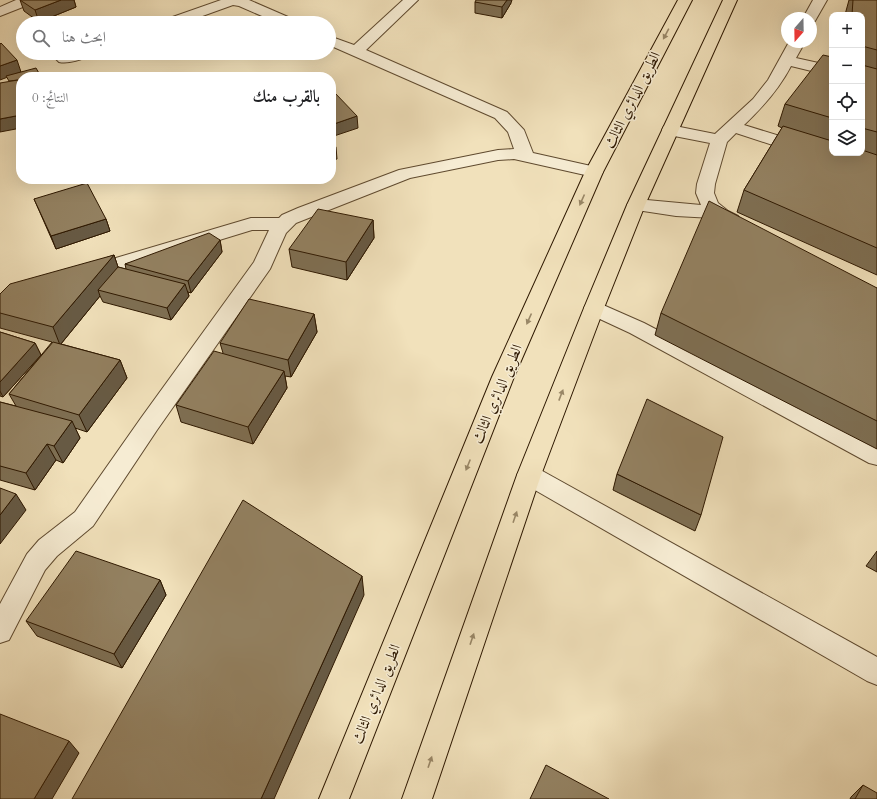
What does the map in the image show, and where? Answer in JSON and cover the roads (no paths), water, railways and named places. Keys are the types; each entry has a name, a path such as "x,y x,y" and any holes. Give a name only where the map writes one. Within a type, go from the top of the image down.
{"highway":[{"name":"الطريق الدائري الثالث","path":"334,799 503,376 594,172 685,0"},
{"path":"417,799 530,475 594,308 636,205 730,0"}],"street":[{"path":"0,12 28,0"},
{"path":"356,51 411,0"},
{"path":"813,12 820,0"},
{"path":"189,16 232,1 242,2 274,16"},
{"path":"336,43 501,115 516,130 525,156"},
{"path":"750,228 716,212 710,206 706,199 706,184 720,140 759,102 775,81 794,48"},
{"path":"787,60 829,70"},
{"path":"733,127 816,152"},
{"path":"670,130 720,140"},
{"path":"0,631 36,562 48,548 84,519 268,255 282,224 304,212 405,174 498,155 514,154 594,172"},
{"path":"636,205 676,210 716,212"},
{"path":"68,279 251,224 282,224"},
{"path":"251,224 268,255"},
{"path":"594,308 637,328 877,456"},
{"path":"530,475 877,672"}]}
